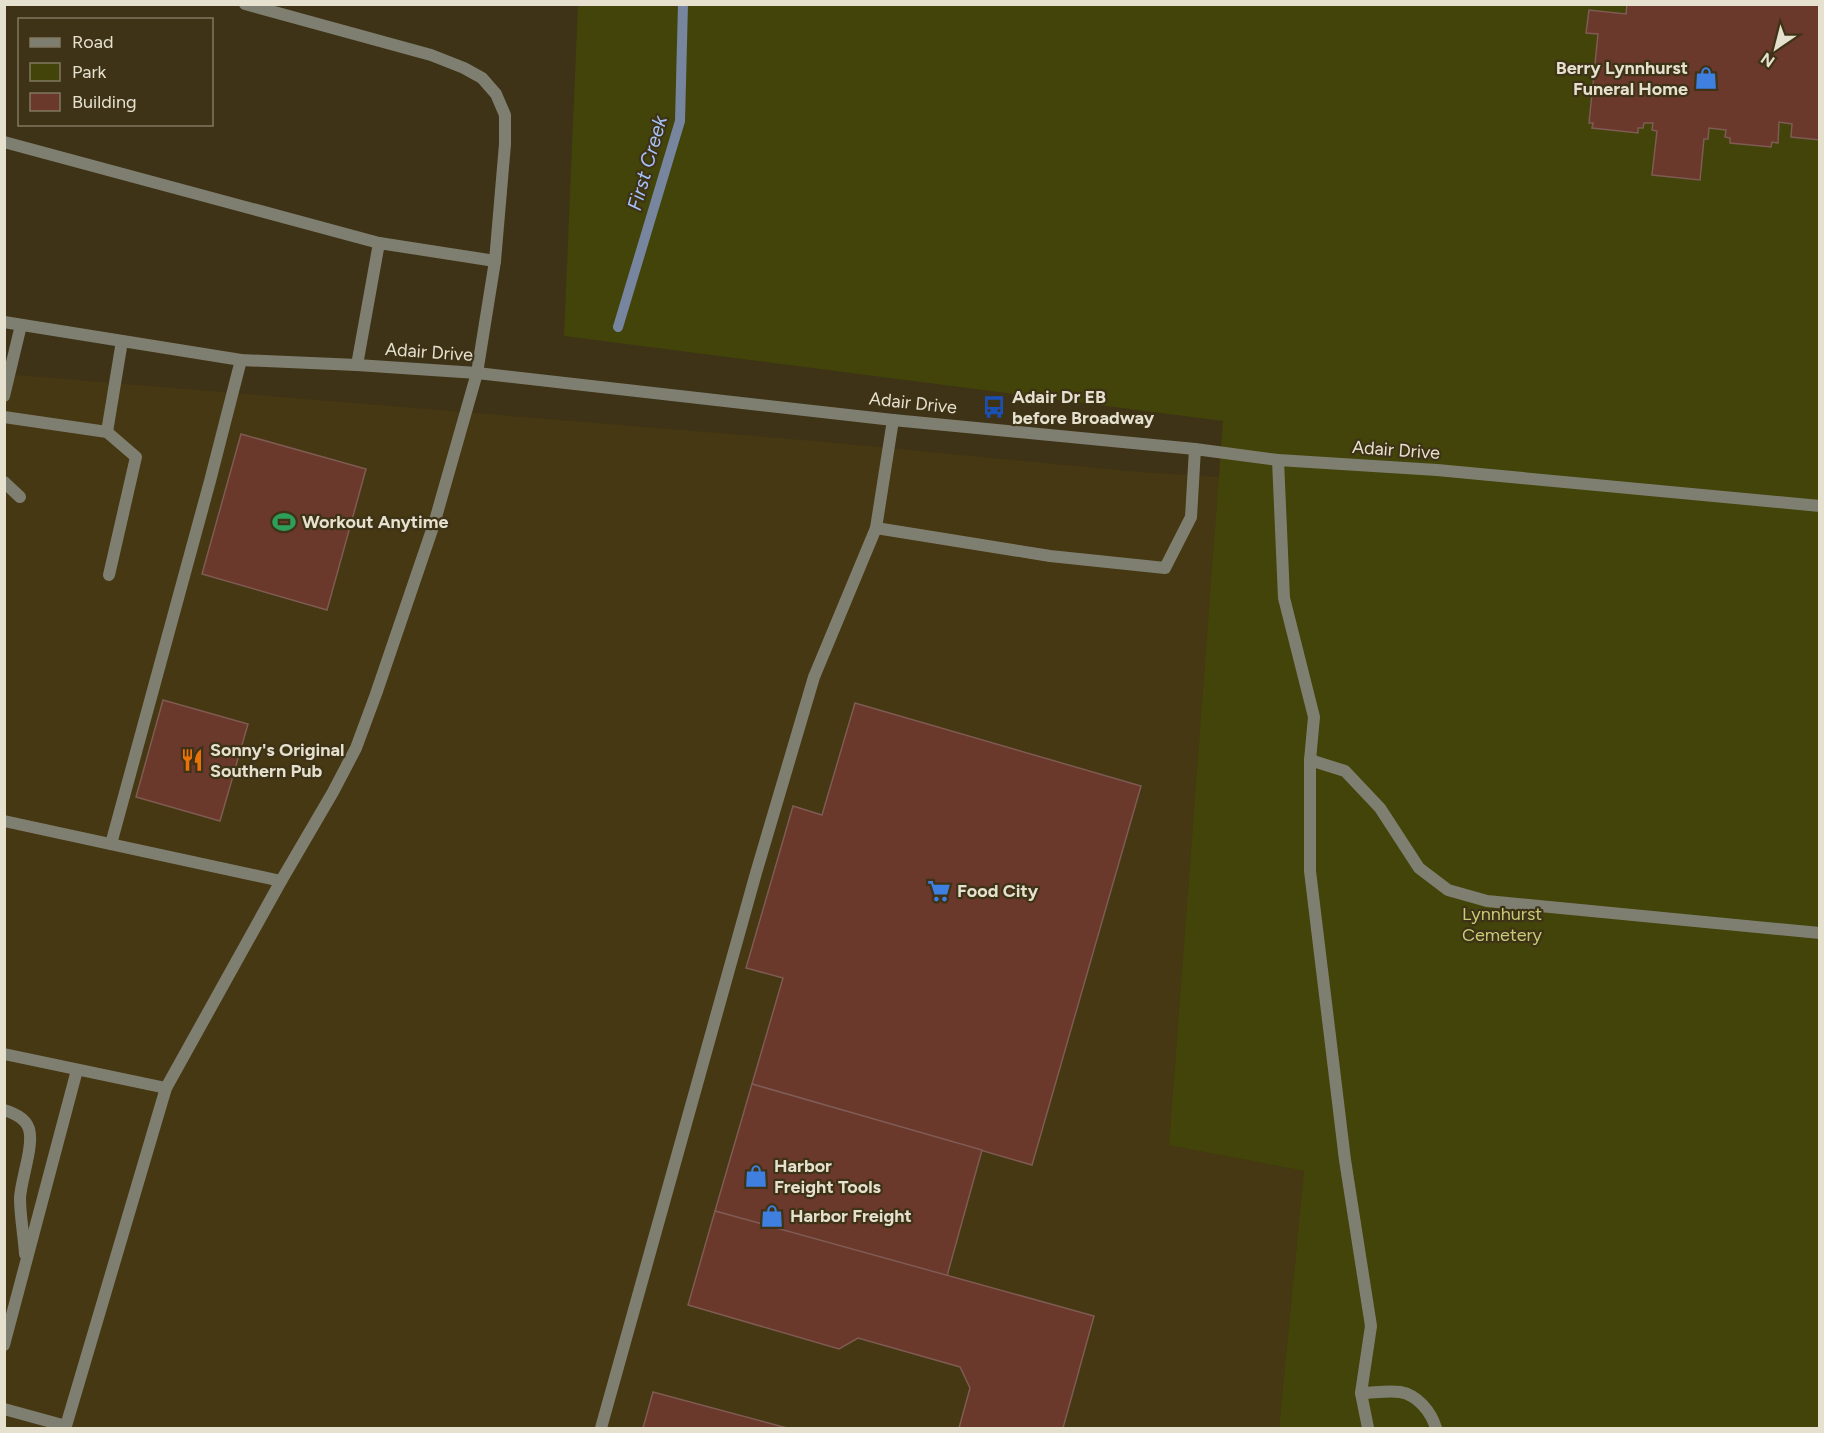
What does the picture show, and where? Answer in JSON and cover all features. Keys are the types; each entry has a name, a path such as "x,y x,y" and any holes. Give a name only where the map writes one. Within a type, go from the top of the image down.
{"street":[{"path":"4,1409 65,1427 166,1088 356,748 420,568 477,373 495,261 505,144 505,115 496,94 482,78 431,55 245,4"},
{"path":"4,142 380,243 495,261"},
{"path":"357,364 380,243"},
{"name":"Adair Drive","path":"4,322 241,360 357,364 477,373 894,420 1195,449 1278,460 1437,470 1820,506"},
{"path":"4,396 21,325"},
{"path":"107,432 122,341"},
{"path":"111,844 241,360"},
{"path":"4,417 107,432 136,457 109,575"},
{"path":"601,1428 753,883 814,676 876,528 894,420"},
{"path":"876,528 1050,556 1165,568 1191,518 1195,449"},
{"path":"1278,460 1284,598 1314,717 1310,760 1310,871 1345,1160 1371,1326 1361,1393 1368,1428"},
{"path":"4,482 20,496"},
{"path":"1310,760 1345,771 1380,808 1419,868 1448,890 1487,901 1820,933"},
{"path":"4,821 281,881"},
{"path":"4,1054 166,1088"},
{"path":"4,1345 77,1070"},
{"path":"4,1110 23,1119 29,1129 30,1141 20,1197 26,1264"},
{"path":"1361,1393 1401,1392 1421,1402 1434,1420 1436,1428"}],"shaded area":[{"path":"4,374 1219,477 1169,1144 1304,1171 1279,1428 5,1428"}],"green space":[{"name":"Lynnhurst Cemetery","path":"578,5 1819,5 1819,1428 1279,1428 1304,1171 1169,1145 1223,421 564,336"}],"building":[{"name":"Berry Lynnhurst Funeral Home","path":"1627,4 1820,4 1820,140 1791,137 1792,124 1779,122 1778,143 1772,142 1771,147 1730,143 1730,138 1725,137 1726,130 1709,128 1708,139 1704,139 1700,180 1652,175 1657,131 1652,130 1653,123 1644,123 1643,128 1638,128 1638,133 1592,128 1593,123 1589,123 1598,34 1586,33 1589,10 1626,14"},
{"name":"Workout Anytime","path":"241,434 366,469 327,610 202,574"},
{"name":"Sonny's Original Southern Pub","path":"163,700 248,724 220,821 136,797"},
{"name":"Food City","path":"855,703 1141,786 1032,1165 752,1084 783,978 746,968 793,806 822,815"},
{"path":"752,1084 982,1150 947,1276 715,1211"},
{"path":"715,1211 1094,1316 1063,1428 959,1428 970,1388 960,1367 858,1338 839,1349 688,1305"},
{"path":"653,1392 787,1428 643,1428"}],"waterway":[{"name":"First Creek","path":"618,327 680,121 683,4"}],"place":[{"name":"Berry Lynnhurst Funeral Home","path":"1706,78"},
{"name":"Adair Dr EB before Broadway","path":"994,407"},
{"name":"Workout Anytime","path":"284,522"},
{"name":"Sonny's Original Southern Pub","path":"192,760"},
{"name":"Food City","path":"939,891"},
{"name":"Harbor Freight Tools","path":"756,1176"},
{"name":"Harbor Freight","path":"772,1216"}]}
